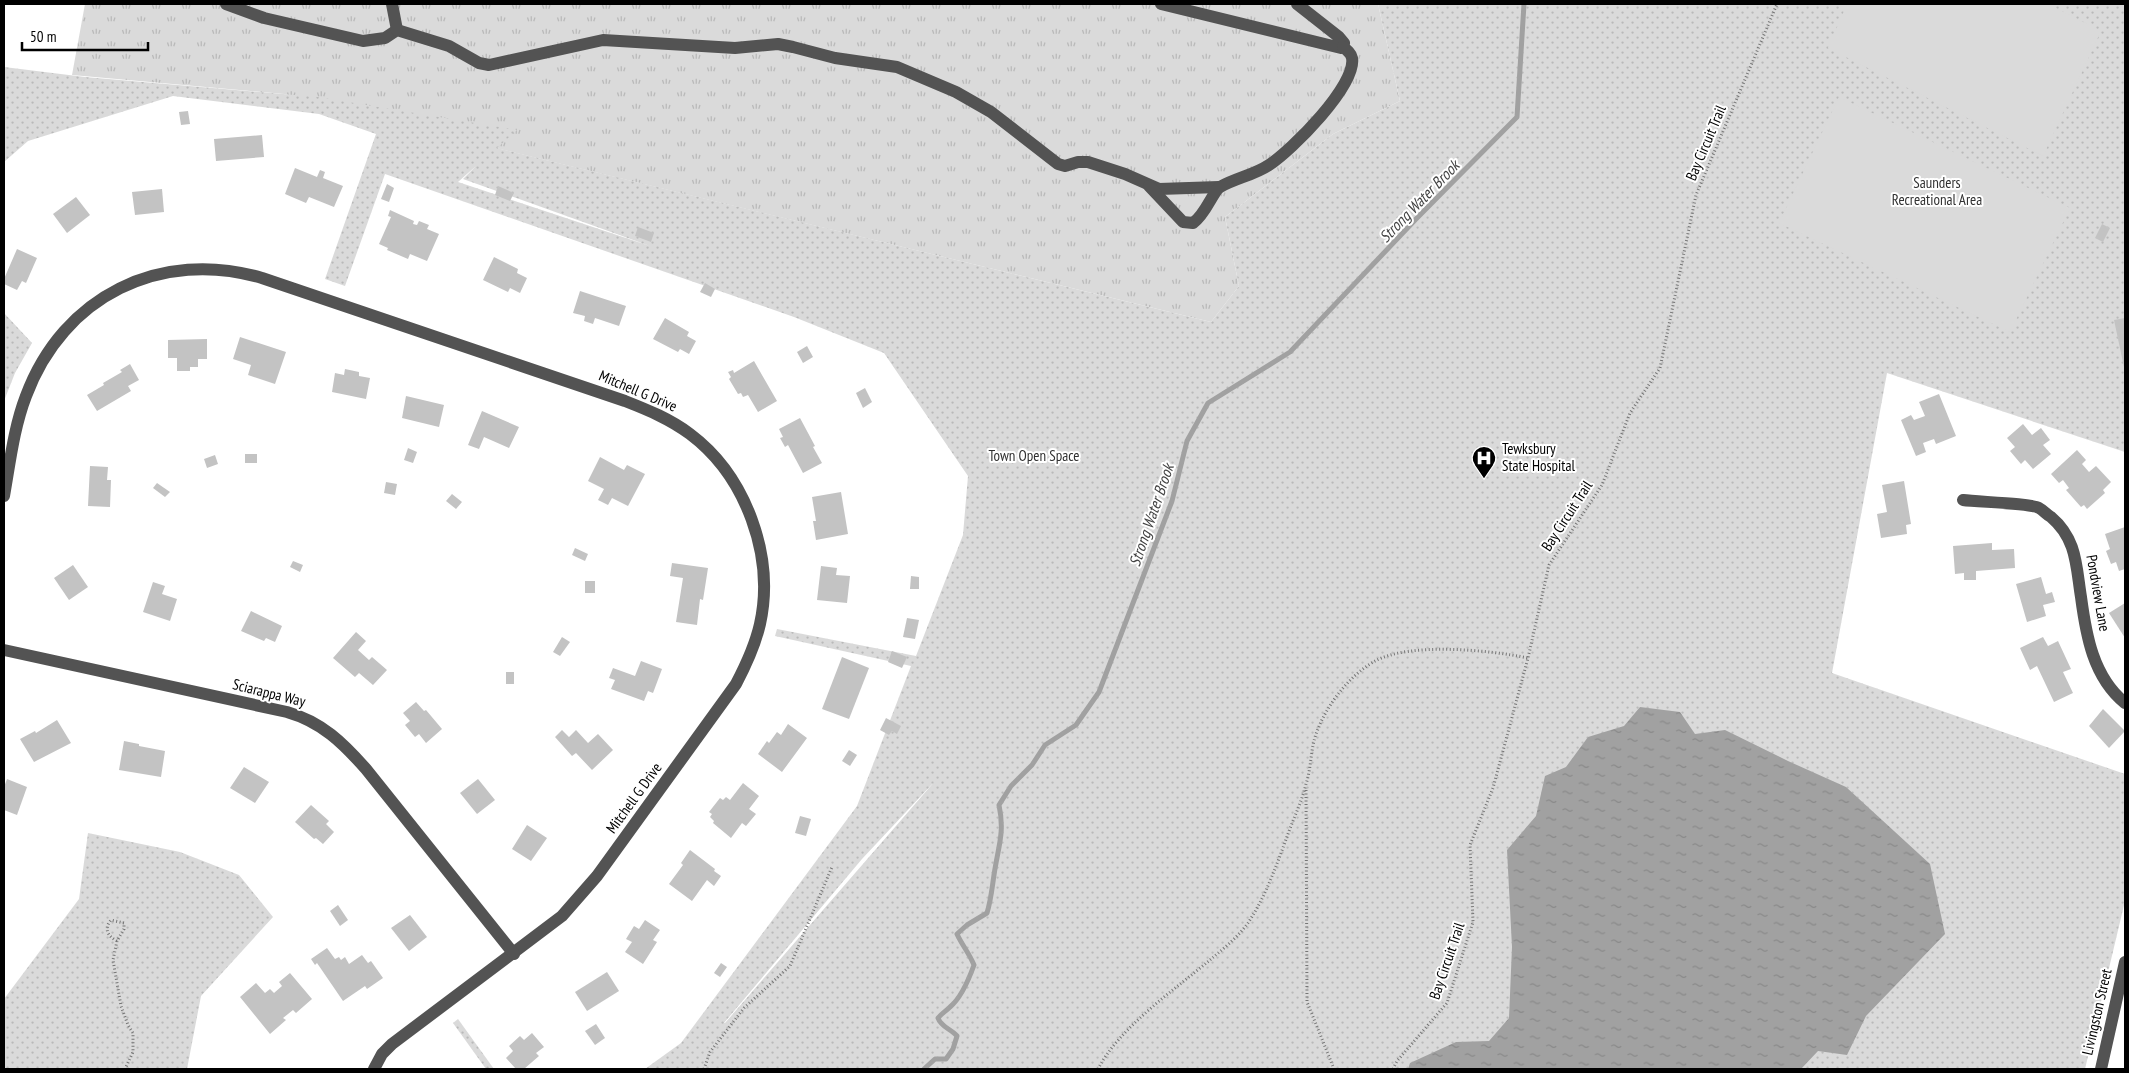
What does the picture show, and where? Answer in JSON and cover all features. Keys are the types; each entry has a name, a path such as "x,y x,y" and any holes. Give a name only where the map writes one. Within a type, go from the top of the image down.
{"street":[{"path":"226,4 264,18 363,41 385,38 397,30"},
{"path":"392,4 397,30"},
{"path":"397,30 449,46 479,63 489,65 579,44 612,40 735,48 778,44 834,58 897,67 972,100 1058,164 1065,166 1078,162 1088,162 1159,189 1218,187 1251,175 1270,164 1295,144 1346,85 1353,59 1350,53 1343,47 1161,4"},
{"path":"1297,4 1339,37 1344,44 1343,47"},
{"path":"1149,186 1179,218 1188,224 1201,217 1218,187"},
{"name":"Mitchell G Drive","path":"4,496 16,428 26,395 45,357 64,331 87,308 125,285 156,273 188,268 224,269 241,272 556,377 645,409 678,426 699,442 726,472 741,497 752,521 763,564 764,595 760,624 752,653 730,692 597,876 562,916 392,1044 382,1054 374,1069"},
{"name":"Pondview Lane","path":"1963,500 2038,507 2058,524 2070,538 2074,552 2086,631 2094,658 2105,682 2125,703"},
{"name":"Sciarappa Way","path":"4,650 288,712 321,726 341,741 366,769 514,954"},
{"name":"Livingston Street","path":"2101,1069 2122,995 2125,962"}],"path":[{"name":"Bay Circuit Trail","path":"1393,1069 1397,1061 1447,1003 1473,922 1470,845 1493,788 1528,658 1549,565 1602,485 1630,413 1660,368 1696,195 1777,4"},
{"path":"1334,1069 1307,1002 1306,786 1312,744 1326,713 1344,688 1364,669 1376,660 1398,653 1437,650 1502,653 1528,658"},
{"path":"1098,1069 1104,1056 1124,1032 1223,950 1248,924 1274,873 1306,786"},
{"path":"704,1069 710,1052 744,1008 790,966 832,867"},
{"path":"117,941 107,931 111,920 124,924 124,929 117,941 113,960 125,1018 133,1033 134,1046 125,1069"}],"green space":[{"path":"85,4 1378,4 1400,101 1333,134 1225,217 1239,286 1211,322 496,148 284,94 72,75"},
{"name":"Tewksbury State Hospital","path":"1378,4 2125,4 2125,452 1887,373 1832,673 2125,774 2125,901 2085,1069 645,1069 681,1043 857,806 911,666 775,636 777,629 916,656 963,535 968,476 884,353 794,317 385,174 345,286 325,279 376,134 319,114 173,96 28,141 4,162 4,67 85,77 318,97 517,130 497,148 1211,322 1239,286 1225,217 1333,134 1400,101","holes":["476,166 463,179 650,246 458,182","935,781 725,1023 724,1023 862,859"]},
{"path":"1847,4 2048,4 2101,31 2043,156 1828,48"},
{"name":"Saunders Recreational Area","path":"1839,97 2070,208 2010,332 1779,223"},
{"path":"4,313 32,343 15,373 4,401"},
{"path":"88,833 180,852 239,875 273,917 201,996 187,1069 4,1069 4,999 79,899"},
{"path":"458,1019 494,1069 486,1069 453,1023"}],"water":[{"path":"1640,707 1680,712 1695,734 1725,730 1846,787 1930,864 1945,934 1866,1016 1847,1055 1818,1051 1801,1069 1408,1069 1410,1063 1456,1042 1489,1041 1509,1018 1512,947 1507,850 1536,816 1545,776 1566,767 1588,737 1624,726"}],"building":[{"path":"188,111 190,124 181,125 179,112"},
{"path":"262,135 264,157 216,161 214,139"},
{"path":"295,168 317,177 320,170 325,172 323,178 343,186 334,207 309,197 306,203 285,194"},
{"path":"387,184 394,188 389,202 381,199"},
{"path":"498,186 514,193 510,201 495,195"},
{"path":"162,189 164,212 135,215 132,192"},
{"path":"76,197 90,215 67,233 53,214"},
{"path":"390,210 414,221 413,224 417,225 419,221 429,225 427,229 439,234 427,261 410,254 408,259 387,250 388,248 379,244 391,217 388,216"},
{"path":"2102,224 2110,228 2103,242 2095,238"},
{"path":"638,227 654,233 651,242 635,236"},
{"path":"17,249 37,258 26,283 22,281 17,290 4,284 4,279"},
{"path":"494,257 518,269 517,273 527,278 520,293 510,288 508,292 483,280"},
{"path":"705,283 715,289 711,297 700,292"},
{"path":"580,291 626,306 619,326 595,318 593,324 584,321 585,316 573,313"},
{"path":"665,318 689,332 687,336 696,341 689,354 680,349 678,352 653,339"},
{"path":"2125,318 2125,367 2124,367 2114,320"},
{"path":"240,337 286,352 275,384 248,375 251,365 233,359"},
{"path":"207,339 207,359 198,359 198,367 190,367 190,371 177,371 177,358 168,358 168,340"},
{"path":"807,346 813,357 803,363 797,352"},
{"path":"754,361 777,401 758,412 748,395 743,397 741,393 738,394 729,379 731,377 728,372 733,370 734,373"},
{"path":"130,364 139,380 128,386 131,391 97,411 87,395 104,385 103,383 122,372 120,370"},
{"path":"345,369 359,372 359,376 370,378 366,399 332,392 335,373 344,375"},
{"path":"865,388 872,402 863,408 856,393"},
{"path":"1939,394 1956,436 1936,444 1934,439 1923,443 1926,452 1916,456 1901,420 1911,415 1914,420 1925,416 1919,402"},
{"path":"406,396 444,405 439,427 402,418"},
{"path":"482,411 519,427 509,448 484,437 479,449 468,445"},
{"path":"800,418 822,463 803,473 788,445 785,447 780,438 783,437 779,429"},
{"path":"2023,424 2032,435 2041,428 2050,440 2043,445 2051,454 2033,469 2025,460 2021,464 2010,451 2015,447 2007,438"},
{"path":"408,448 417,452 413,463 404,460"},
{"path":"2077,450 2086,460 2082,464 2089,472 2096,466 2111,482 2103,490 2105,493 2087,509 2084,505 2081,507 2066,490 2069,488 2063,480 2059,483 2051,474"},
{"path":"245,454 257,454 257,463 245,463"},
{"path":"215,455 218,464 207,468 204,459"},
{"path":"600,457 624,470 627,465 645,474 628,506 612,498 608,505 598,500 604,489 588,481"},
{"path":"90,466 108,467 107,480 111,480 110,507 88,506"},
{"path":"1904,481 1911,524 1906,525 1907,534 1881,538 1877,514 1887,512 1882,485"},
{"path":"386,482 397,484 395,495 384,493"},
{"path":"157,483 170,492 165,497 153,488"},
{"path":"841,492 848,534 816,540 813,521 816,521 812,497"},
{"path":"452,494 462,502 456,509 446,501"},
{"path":"2125,527 2125,569 2119,571 2116,562 2111,564 2106,551 2110,549 2105,534"},
{"path":"1992,543 1992,550 2014,549 2015,568 1976,571 1976,580 1964,580 1964,573 1955,574 1953,546"},
{"path":"575,548 588,554 585,561 572,555"},
{"path":"293,561 303,565 300,572 290,567"},
{"path":"672,563 708,568 703,600 700,599 697,625 676,622 683,578 670,576"},
{"path":"73,565 88,587 69,600 54,578"},
{"path":"821,566 837,568 836,575 850,576 847,603 817,600"},
{"path":"911,576 919,577 919,589 910,589"},
{"path":"2041,577 2046,594 2052,592 2055,602 2043,605 2046,616 2027,622 2016,584"},
{"path":"585,581 595,581 595,593 585,593"},
{"path":"153,582 165,586 162,594 177,599 170,621 143,612"},
{"path":"2125,603 2125,638 2109,613"},
{"path":"251,611 282,626 275,642 266,638 264,641 241,631"},
{"path":"907,618 919,620 915,639 903,637"},
{"path":"356,632 366,641 358,650 369,660 372,657 387,670 373,685 359,673 355,677 333,658"},
{"path":"562,637 570,642 560,656 553,652"},
{"path":"2043,637 2048,646 2058,641 2071,669 2063,672 2073,693 2054,702 2037,666 2030,670 2020,648"},
{"path":"892,651 907,657 902,668 888,662"},
{"path":"842,657 869,668 849,719 822,709"},
{"path":"641,661 662,669 653,693 648,691 644,701 611,689 615,680 609,678 613,668 635,676"},
{"path":"506,672 514,672 514,684 506,684"},
{"path":"416,702 424,711 426,710 442,729 426,743 419,734 415,737 405,725 410,721 403,713"},
{"path":"2103,709 2125,731 2109,748 2089,726"},
{"path":"886,718 901,726 897,734 892,731 889,735 880,730"},
{"path":"57,720 71,743 34,762 20,739 35,731 36,733"},
{"path":"788,724 807,738 782,772 758,754 767,741 769,743 777,732 781,735"},
{"path":"562,730 569,737 576,730 588,743 598,734 613,750 592,770 576,753 572,756 555,737"},
{"path":"124,741 165,751 161,777 119,770"},
{"path":"849,750 857,755 850,766 842,761"},
{"path":"244,767 269,782 255,803 230,788"},
{"path":"7,779 27,787 17,815 4,810 4,787"},
{"path":"478,779 495,800 477,814 460,793"},
{"path":"743,783 759,796 749,809 756,814 746,826 742,823 731,838 713,823 714,821 710,817 712,814 709,812 720,798 723,800 726,797 730,800"},
{"path":"311,805 329,821 326,824 334,832 323,844 316,838 314,839 295,822"},
{"path":"800,816 811,819 806,836 795,833"},
{"path":"527,825 547,838 531,861 512,849"},
{"path":"690,850 715,869 714,871 721,876 714,886 707,880 692,901 669,884 683,865 681,863"},
{"path":"338,905 348,920 340,926 330,911"},
{"path":"410,915 427,937 409,951 391,928"},
{"path":"645,920 660,930 653,940 657,942 643,964 625,952 632,942 626,939 634,926 639,929"},
{"path":"327,948 335,959 339,957 341,960 345,957 349,964 362,955 368,963 371,961 383,978 367,989 365,986 343,1001 317,963 315,965 311,959"},
{"path":"721,963 727,967 720,977 714,973"},
{"path":"607,972 619,991 587,1011 575,992"},
{"path":"290,973 312,999 296,1013 293,1010 283,1018 286,1020 270,1034 240,997 256,983 265,993 270,989 274,993 282,986 279,982"},
{"path":"596,1024 605,1038 595,1045 585,1031"},
{"path":"532,1033 544,1047 536,1053 539,1056 524,1069 516,1069 506,1058 513,1051 509,1046 520,1036 524,1040"}],"waterway":[{"name":"Strong Water Brook","path":"924,1069 935,1059 946,1059 953,1049 957,1036 941,1024 938,1018 962,993 974,965 957,934 967,925 987,913 1000,840 1001,815 999,805 1011,786 1032,765 1045,745 1076,725 1099,692 1172,501 1187,441 1208,403 1290,352 1416,219 1517,117 1524,4"}],"place":[{"name":"Tewksbury State Hospital","path":"1484,479"}],"park label":[{"name":"Town Open Space","path":"1034,456"}]}
